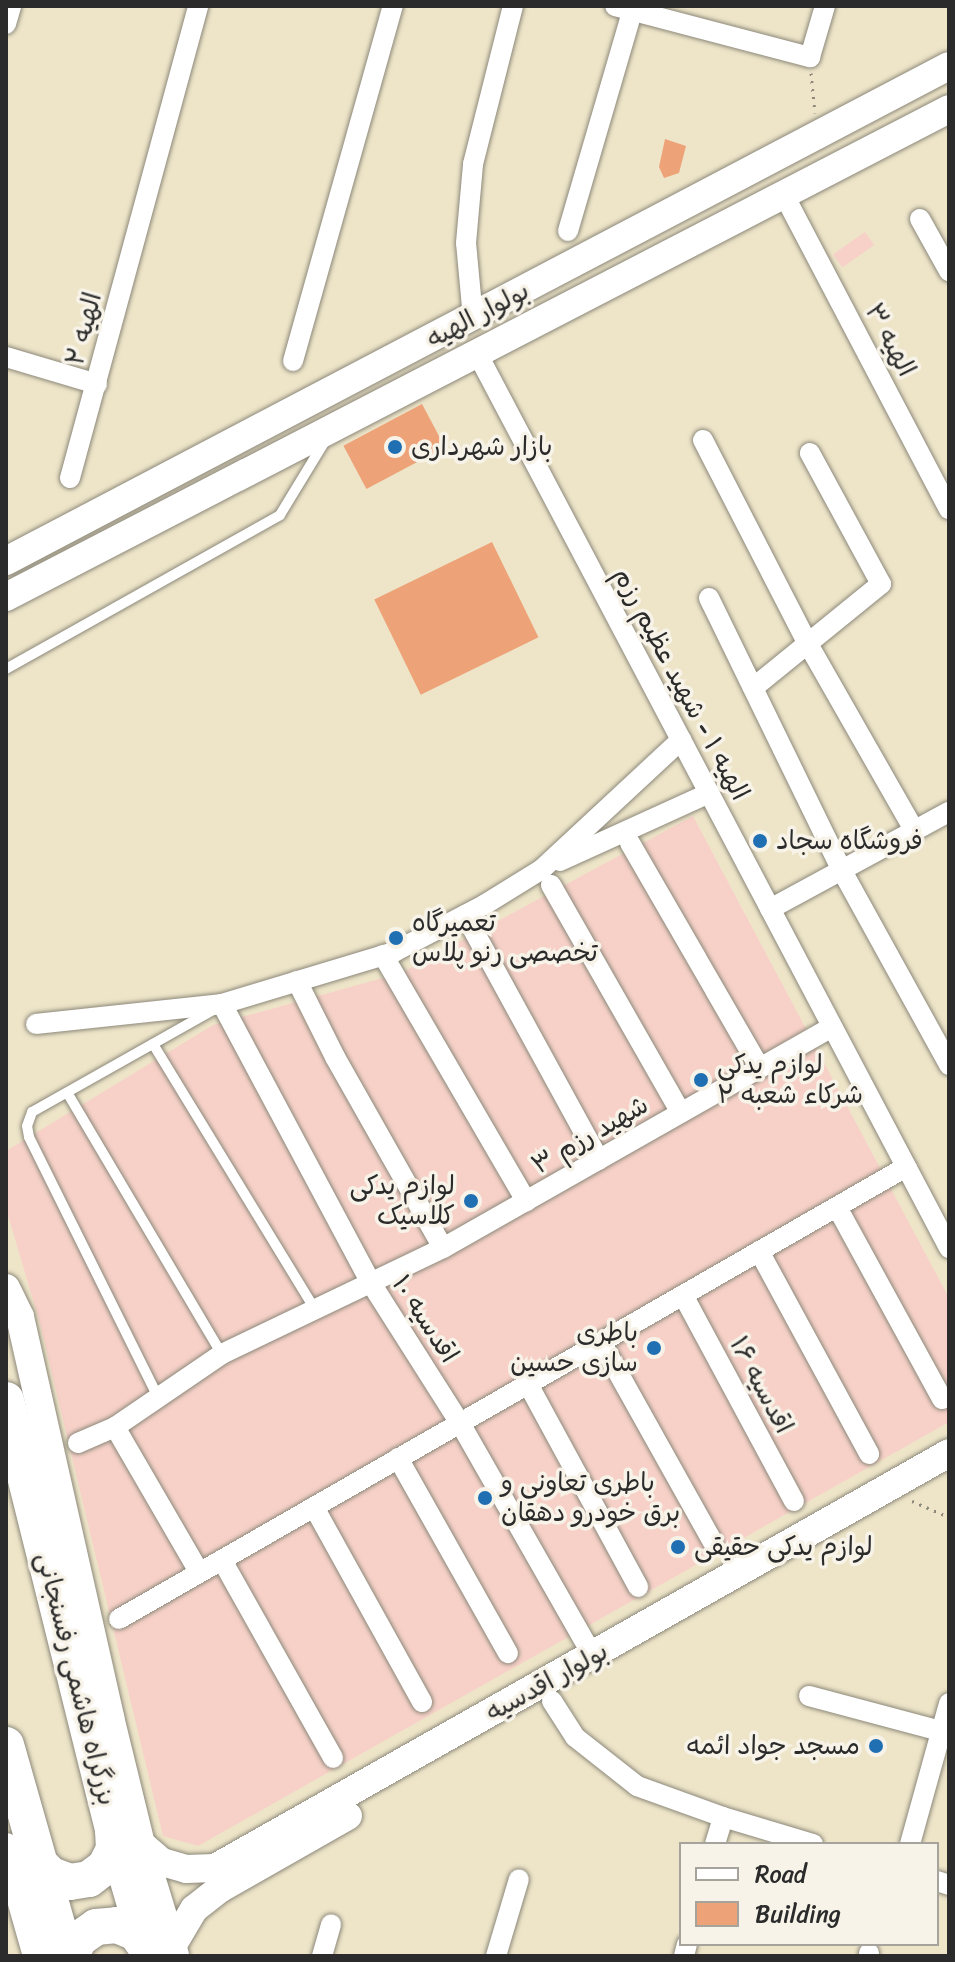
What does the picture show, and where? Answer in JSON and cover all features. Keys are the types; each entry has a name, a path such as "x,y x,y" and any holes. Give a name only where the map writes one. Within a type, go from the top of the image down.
{"highway":[{"name":"بزرگراه هاشمی رفسنجانی","path":"6,1400 161,1952"},
{"path":"6,1745 22,1854 68,1956"},
{"path":"22,1854 51,1875 70,1882 89,1879 105,1867 114,1849 127,1836"},
{"path":"68,1956 79,1939 96,1927 117,1925 136,1933 161,1952"}],"main road":[{"name":"بولوار الهیه","path":"6,561 949,66"},
{"name":"بولوار الهیه","path":"6,597 949,109"},
{"path":"6,1288 20,1317 127,1836"},
{"name":"بولوار اقدسیه","path":"127,1836 162,1862 186,1869 215,1868 949,1453"},
{"name":"بولوار اقدسیه","path":"161,1952 194,1909 221,1888 949,1474"},
{"path":"22,1854 37,1956"}],"street":[{"path":"6,24 11,6"},
{"name":"الهیه ۲","path":"70,478 198,6"},
{"path":"293,361 393,6"},
{"path":"473,318 466,243 473,164 513,6"},
{"path":"568,231 599,126 627,8 810,57 825,6"},
{"name":"الهیه ۳","path":"784,195 949,509"},
{"path":"920,219 949,271"},
{"name":"الهیه ۱ - شهید عظیم رزم","path":"477,353 949,1248"},
{"path":"6,357 97,384"},
{"path":"703,440 808,644 914,830"},
{"path":"753,688 881,584 810,453"},
{"path":"709,598 841,869 949,1065"},
{"path":"546,877 681,740"},
{"path":"36,1024 222,1004 383,955 546,877 709,793"},
{"path":"770,909 949,812"},
{"path":"630,843 760,1068"},
{"path":"546,877 681,1113"},
{"path":"465,915 599,1160"},
{"path":"383,955 526,1201"},
{"path":"297,981 335,1057 443,1248"},
{"name":"اقدسیه ۱۰","path":"222,1004 371,1283 460,1423 593,1656"},
{"name":"شهید رزم ۳","path":"78,1443 115,1427 157,1395 222,1354 443,1248 832,1027"},
{"path":"119,1619 906,1167"},
{"path":"837,1207 942,1399"},
{"path":"759,1251 869,1454"},
{"name":"اقدسیه ۱۶","path":"683,1295 794,1501"},
{"path":"601,1342 713,1542"},
{"path":"528,1384 638,1587"},
{"path":"115,1427 199,1572"},
{"path":"398,1458 508,1653"},
{"path":"314,1507 422,1702"},
{"path":"222,1560 333,1758"},
{"path":"809,1696 941,1731"},
{"path":"552,1701 575,1737 637,1786 723,1817 806,1842"},
{"path":"911,1842 949,1703"},
{"path":"716,1842 723,1817"},
{"path":"496,1956 519,1879"},
{"path":"322,1956 331,1924"}],"lane":[{"path":"6,669 280,515 332,429"},
{"path":"157,1395 29,1137 27,1126 32,1112 222,1004"},
{"path":"153,1044 314,1308"},
{"path":"68,1094 222,1354"}],"path":[{"path":"810,57 817,136"},
{"path":"907,1498 949,1517"}],"shaded area":[{"path":"865,232 874,245 842,267 833,254"},
{"path":"693,816 949,1298 949,1422 198,1846 163,1836 39,1320 6,1209 6,1151 213,1025 401,973"}],"building":[{"path":"665,139 686,146 679,173 664,178 659,167"},
{"name":"بازار شهرداری","path":"422,404 445,447 366,489 343,446"},
{"path":"492,542 538,637 421,695 374,599"}],"place":[{"name":"بازار شهرداری","path":"395,447"},
{"name":"فروشگاه سجاد","path":"760,841"},
{"name":"تعمیرگاه تخصصی رنو پلاس","path":"396,938"},
{"name":"لوازم یدکی شرکاء شعبه ۲","path":"701,1080"},
{"name":"لوازم یدکی کلاسیک","path":"471,1201"},
{"name":"باطری سازی حسین","path":"654,1348"},
{"name":"باطری تعاونی و برق خودرو دهقان","path":"485,1498"},
{"name":"لوازم یدکی حقیقی","path":"678,1547"},
{"name":"مسجد جواد ائمه","path":"876,1746"}]}
